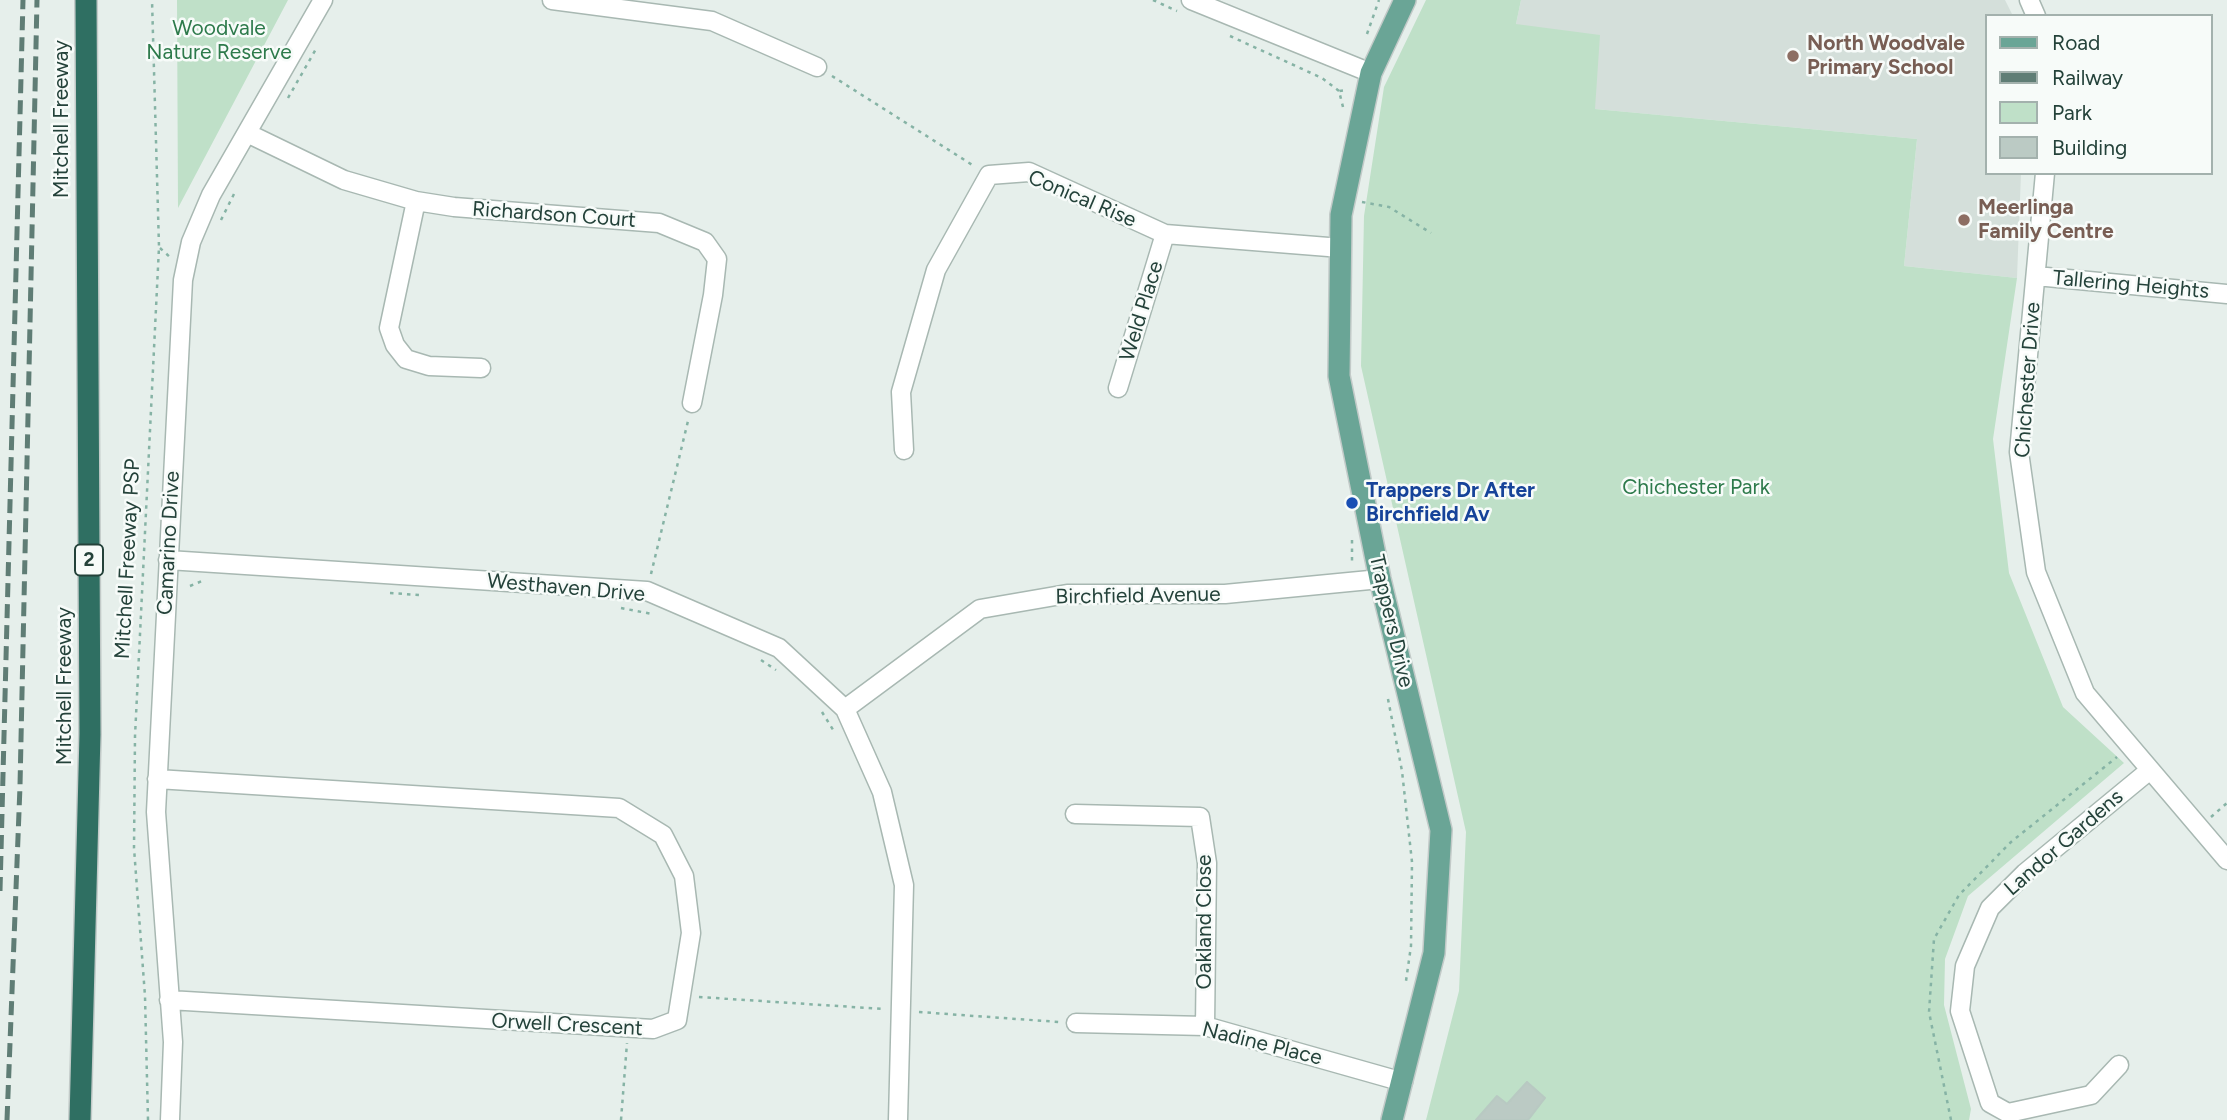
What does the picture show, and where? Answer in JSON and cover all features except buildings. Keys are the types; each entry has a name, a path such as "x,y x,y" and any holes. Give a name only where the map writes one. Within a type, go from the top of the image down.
{"highway":[{"name":"Mitchell Freeway","path":"80,1120 90,734 86,0"}],"main road":[{"name":"Trappers Drive","path":"1392,1120 1434,953 1441,830 1380,579 1339,376 1341,215 1371,74 1405,0"}],"street":[{"name":"Camarino Drive","path":"170,1120 173,1042 157,855 157,779 186,267 205,207 323,0"},
{"path":"552,0 712,21 817,67"},
{"path":"1191,0 1371,74"},
{"name":"Richardson Court","path":"247,132 344,180 416,201 454,207 659,223 705,242 717,259 713,295 692,403"},
{"name":"Conical Rise","path":"989,175 1028,172 1166,234 1341,248"},
{"path":"904,450 901,392 936,270 989,175"},
{"name":"Chichester Drive","path":"2045,175 2019,452 2036,572 2085,693 2227,860"},
{"path":"416,201 389,328 395,345 406,359 418,363 481,368"},
{"name":"Weld Place","path":"1118,388 1166,234"},
{"name":"Tallering Heights","path":"2036,276 2227,294"},
{"name":"Westhaven Drive","path":"168,560 647,591 779,649 845,709 882,792 904,885 903,1011 898,1120"},
{"name":"Birchfield Avenue","path":"845,709 980,609 1067,594 1226,594 1380,579"},
{"name":"Landor Gardens","path":"2119,1065 2091,1095 2008,1113 1990,1103 1961,1011 1965,966 1990,908 2025,873 2150,770"},
{"name":"Orwell Crescent","path":"157,779 619,807 663,835 684,876 691,933 677,1020 653,1029 628,1030 169,1000"},
{"name":"Oakland Close","path":"1075,814 1200,817 1207,863 1205,1026"},
{"name":"Nadine Place","path":"1076,1023 1205,1026 1403,1082"}],"path":[{"name":"Mitchell Freeway PSP","path":"148,1120 145,996 134,836 135,736 159,247 152,0"},
{"path":"1153,0 1177,11"},
{"path":"1225,34 1322,78 1339,91"},
{"path":"817,67 989,175"},
{"path":"1362,202 1389,207 1431,233"},
{"path":"647,591 692,403"},
{"path":"190,586 204,580"},
{"path":"384,593 424,595"},
{"path":"615,607 662,615"},
{"path":"760,660 780,672"},
{"path":"813,704 836,734"},
{"path":"679,995 1076,1023"},
{"path":"621,1120 628,1030"}],"shaded area":[{"name":"North Woodvale Primary School","path":"1521,0 2005,0 2012,14 1986,14 1986,175 2021,175 2017,278 1904,266 1917,139 1595,109 1516,24"}],"green space":[{"name":"Woodvale Nature Reserve","path":"177,0 288,0 178,208"},
{"name":"Chichester Park","path":"1426,0 1521,0 1516,24 1600,35 1595,109 1917,139 1904,266 2017,278 1993,439 2009,573 2063,707 2124,763 1968,896 1945,959 1944,1005 1971,1109 1969,1120 1426,1120 1459,991 1466,832 1361,366 1364,216 1384,87"}],"railway":[{"path":"0,891 23,0"},
{"path":"7,1120 20,786 37,0"}],"place":[{"name":"North Woodvale Primary School","path":"1793,56"},
{"name":"Meerlinga Family Centre","path":"1964,220"},
{"name":"Trappers Dr After Birchfield Av","path":"1352,503"}]}
